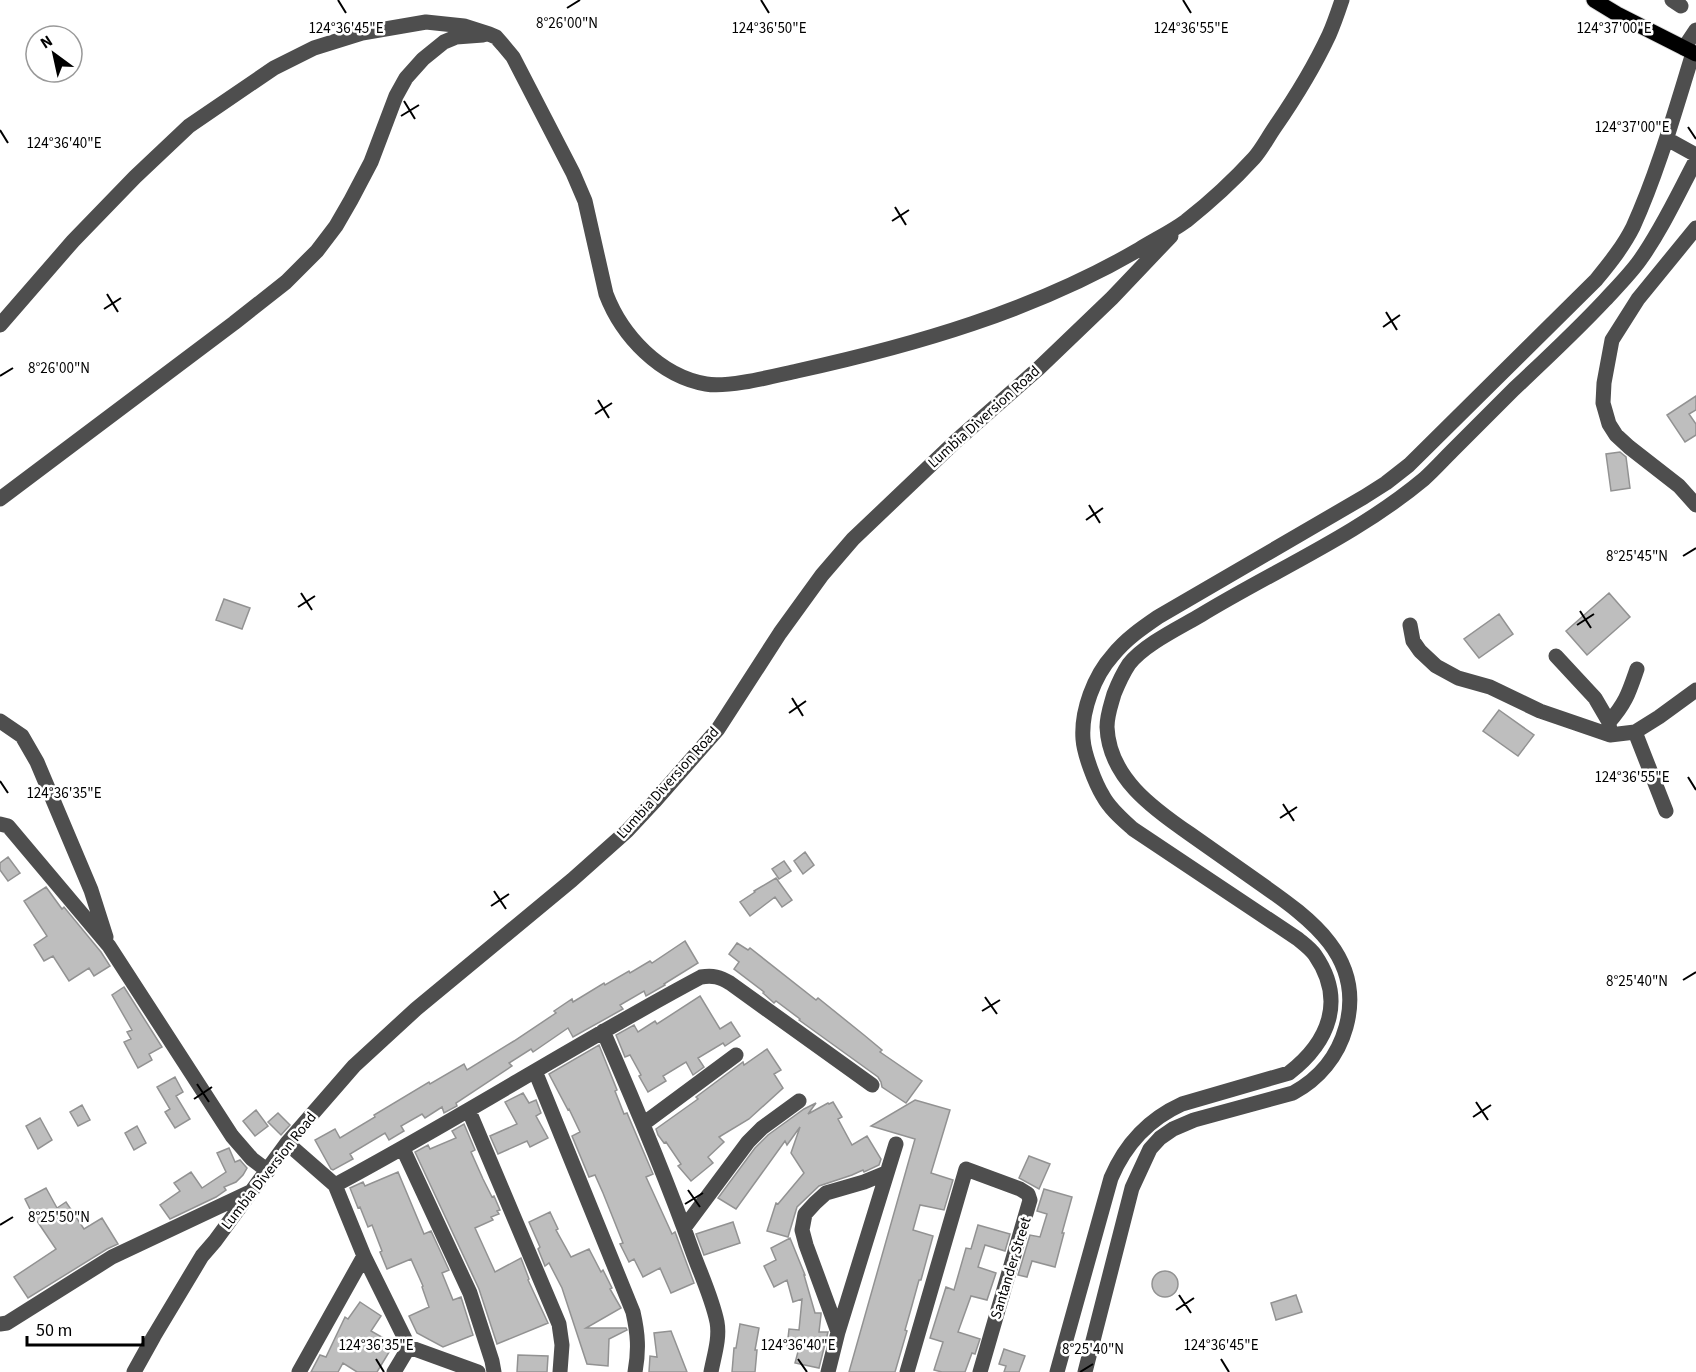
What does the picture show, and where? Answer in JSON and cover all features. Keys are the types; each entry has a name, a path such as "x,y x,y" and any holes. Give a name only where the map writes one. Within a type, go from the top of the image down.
{"main road":[{"path":"1594,0 1691,52"}],"street":[{"path":"0,325 73,241 189,126 274,68 314,48 362,33 426,22 464,26 489,34 513,57 585,201 606,294 617,318 655,361 690,380 707,385 764,378 815,367 895,347 994,317 1071,285 1123,259 1184,223 1218,194 1255,156 1286,111 1330,34 1342,0"},
{"path":"1057,1372 1111,1178 1118,1161 1130,1144 1166,1111 1182,1104 1289,1072 1302,1062 1323,1037 1330,1008 1329,986 1322,968 1314,954 1298,939 1133,829 1114,811 1102,795 1091,770 1083,740 1086,709 1095,680 1111,656 1129,638 1158,616 1364,497 1409,465 1596,280 1617,254 1632,228 1667,139 1696,30"},
{"path":"0,499 286,282 317,251 336,226 371,162 396,96 406,78 423,59 444,42 456,37 489,34"},
{"path":"1667,139 1696,155"},
{"path":"1085,1372 1132,1188 1150,1149 1173,1129 1194,1120 1293,1092 1305,1086 1331,1061 1343,1037 1351,1002 1347,977 1340,958 1327,938 1315,926 1282,898 1164,816 1140,796 1126,779 1111,747 1107,727 1109,710 1119,682 1130,664 1158,641 1225,600 1357,526 1425,477 1592,314 1638,264 1696,160"},
{"name":"Lumbia Diversion Road","path":"134,1372 202,1256 287,1143 354,1066 416,1009 572,880 627,831 718,729 787,624 822,575 853,539 956,441 1039,368 1112,298 1184,223"},
{"path":"1632,228 1654,239"},
{"path":"1696,228 1638,299 1612,340 1604,383 1603,403 1605,413 1616,435 1679,486 1696,505"},
{"path":"1410,625 1413,641 1420,651 1436,666 1458,678 1490,687 1540,711 1610,728 1635,732 1696,690"},
{"path":"1556,656 1595,698 1610,728"},
{"path":"1610,728 1628,695 1637,669"},
{"path":"0,721 22,736 37,762 92,891 109,946"},
{"path":"1635,732 1666,811"},
{"path":"0,824 8,826 109,946 232,1136 252,1159 267,1171"},
{"path":"335,1185 469,1111 603,1030 701,977 719,976 872,1085"},
{"path":"603,1030 684,1228 717,1322 718,1335 711,1372"},
{"path":"643,1124 736,1055"},
{"path":"535,1071 633,1312 638,1336 635,1372"},
{"path":"684,1228 748,1142 762,1128 799,1101"},
{"path":"469,1111 558,1324 562,1345 560,1372"},
{"path":"287,1143 335,1185 364,1256 408,1347 478,1372"},
{"path":"828,1372 838,1332 896,1144"},
{"path":"403,1149 470,1293 494,1372"},
{"name":"Santander Street","path":"911,1371 966,1169 1020,1189 1028,1194 1030,1200 980,1372"},
{"path":"838,1332 806,1245 802,1230 805,1214 826,1193 886,1173"},
{"path":"0,1324 7,1323 112,1257 253,1191"},
{"path":"1095,1238 1119,1243"},
{"path":"299,1372 364,1256"},
{"path":"393,1372 408,1347"}],"building":[{"path":"1696,396 1696,410 1689,414 1696,424 1696,435 1685,442 1667,415"},
{"path":"1620,452 1626,457 1630,488 1611,491 1606,454"},
{"path":"1609,593 1630,617 1587,655 1566,631"},
{"path":"224,599 250,608 242,629 216,620"},
{"path":"1499,614 1513,634 1479,658 1464,639"},
{"path":"1499,710 1534,735 1518,756 1483,731"},
{"path":"805,852 814,865 803,874 794,861"},
{"path":"8,857 20,873 8,881 0,870 0,863"},
{"path":"784,861 791,871 779,879 772,869"},
{"path":"776,878 792,900 782,907 775,897 750,916 740,902"},
{"path":"46,887 62,909 64,907 101,952 110,966 94,976 89,968 69,981 53,956 44,961 34,945 47,936 24,901"},
{"path":"685,941 698,963 665,985 646,996 644,991 620,1005 623,1009 573,1037 568,1028 533,1052 531,1049 509,1063 512,1066 456,1103 457,1106 444,1113 442,1107 425,1118 422,1114 401,1126 404,1131 389,1140 385,1133 350,1154 353,1159 331,1169 315,1140 335,1129 340,1138 429,1082 430,1084 464,1064 467,1070 556,1013 554,1011 572,999 573,1002 604,983 605,985 650,961 652,963"},
{"path":"737,943 748,950 750,948 816,1000 818,998 882,1050 880,1052 922,1081 906,1103 882,1087 878,1077 776,1001 774,1003 764,992 734,969 739,962 729,954"},
{"path":"124,987 162,1047 149,1054 152,1060 138,1068 124,1042 131,1039 127,1032 132,1030 112,995"},
{"path":"700,996 720,1029 731,1022 740,1036 725,1046 723,1043 698,1058 704,1067 693,1075 686,1062 663,1076 666,1081 648,1092 630,1055 625,1057 616,1035 634,1025 638,1032 655,1021 657,1024"},
{"path":"599,1045 624,1114 627,1113 653,1174 646,1177 672,1234 675,1232 694,1283 671,1293 660,1268 643,1277 634,1259 629,1262 620,1244 623,1243 595,1175 589,1177 572,1136 580,1132 549,1074"},
{"path":"767,1049 781,1070 774,1074 783,1088 749,1119 719,1137 724,1142 708,1157 713,1163 691,1181 678,1166 681,1164 666,1142 664,1143 658,1135 656,1129 698,1099 696,1097 743,1062 744,1065"},
{"path":"175,1077 183,1092 176,1096 190,1119 175,1128 165,1112 170,1109 157,1087"},
{"path":"523,1093 529,1103 536,1100 541,1113 536,1116 548,1138 530,1147 527,1141 498,1154 490,1136 517,1124 505,1102"},
{"path":"915,1100 950,1110 931,1173 953,1180 944,1210 920,1205 913,1230 933,1236 895,1372 849,1372 915,1139 871,1126"},
{"path":"833,1102 842,1117 838,1119 852,1145 867,1136 881,1159 879,1165 819,1186 797,1207 788,1237 767,1231 776,1203 778,1204 804,1173 791,1153 800,1127 787,1145 785,1141 736,1209 718,1198 755,1148 768,1135 804,1109 816,1103 808,1114"},
{"path":"82,1105 90,1120 78,1126 70,1112"},
{"path":"256,1110 268,1126 255,1136 243,1121"},
{"path":"278,1113 290,1125 281,1135 268,1122"},
{"path":"40,1118 52,1140 38,1149 26,1126"},
{"path":"464,1124 475,1150 471,1152 500,1210 497,1211 499,1214 491,1217 493,1220 475,1228 495,1272 521,1258 528,1280 548,1323 497,1344 479,1289 415,1152 428,1145 430,1149 456,1138 452,1131"},
{"path":"137,1126 146,1143 134,1150 125,1133"},
{"path":"229,1148 235,1162 240,1160 247,1168 243,1175 236,1182 224,1187 226,1190 216,1197 170,1219 160,1205 180,1191 174,1183 191,1172 202,1188 226,1172 217,1153"},
{"path":"1029,1156 1050,1164 1039,1189 1019,1178"},
{"path":"398,1172 424,1234 431,1231 449,1270 442,1273 453,1300 461,1297 473,1335 443,1347 417,1333 409,1316 429,1307 411,1259 387,1269 372,1225 368,1227 350,1188 363,1182 365,1186"},
{"path":"46,1188 57,1208 66,1202 84,1229 102,1218 118,1244 28,1298 14,1277 56,1249 25,1199"},
{"path":"1044,1189 1072,1197 1055,1267 1032,1261 1027,1277 1018,1275 1030,1235 1040,1237 1047,1214 1037,1211"},
{"path":"550,1212 558,1229 556,1230 571,1257 589,1249 601,1272 603,1270 612,1288 610,1289 621,1308 586,1328 626,1328 627,1330 609,1339 608,1366 587,1364 562,1288 549,1263 545,1266 538,1249 540,1247 529,1222"},
{"path":"733,1222 740,1243 704,1255 696,1234"},
{"path":"978,1225 1010,1234 1005,1251 985,1245 978,1267 996,1273 987,1300 971,1296 958,1332 980,1339 965,1372 934,1370 943,1342 930,1338 946,1287 954,1290 966,1248 971,1249"},
{"path":"790,1238 805,1275 815,1313 821,1313 819,1332 828,1332 819,1368 795,1363 799,1348 787,1347 789,1329 799,1330 802,1299 793,1302 787,1280 774,1287 764,1266 776,1260 771,1248"},
{"path":"1165,1271 1174,1275 1178,1284 1174,1293 1165,1297 1156,1293 1152,1284 1156,1275"},
{"path":"1296,1295 1302,1312 1276,1320 1271,1303"},
{"path":"360,1302 381,1316 371,1331 394,1344 377,1372 357,1372 343,1363 338,1372 311,1372 320,1355 326,1357 345,1317 348,1319"},
{"path":"740,1324 759,1328 755,1350 757,1350 755,1372 732,1372 734,1348 736,1348"},
{"path":"671,1331 687,1372 649,1372 650,1356 657,1357 654,1333"},
{"path":"1004,1349 1025,1356 1019,1372 1004,1372 1006,1366 999,1364"},
{"path":"518,1355 548,1356 547,1372 517,1372"}]}
